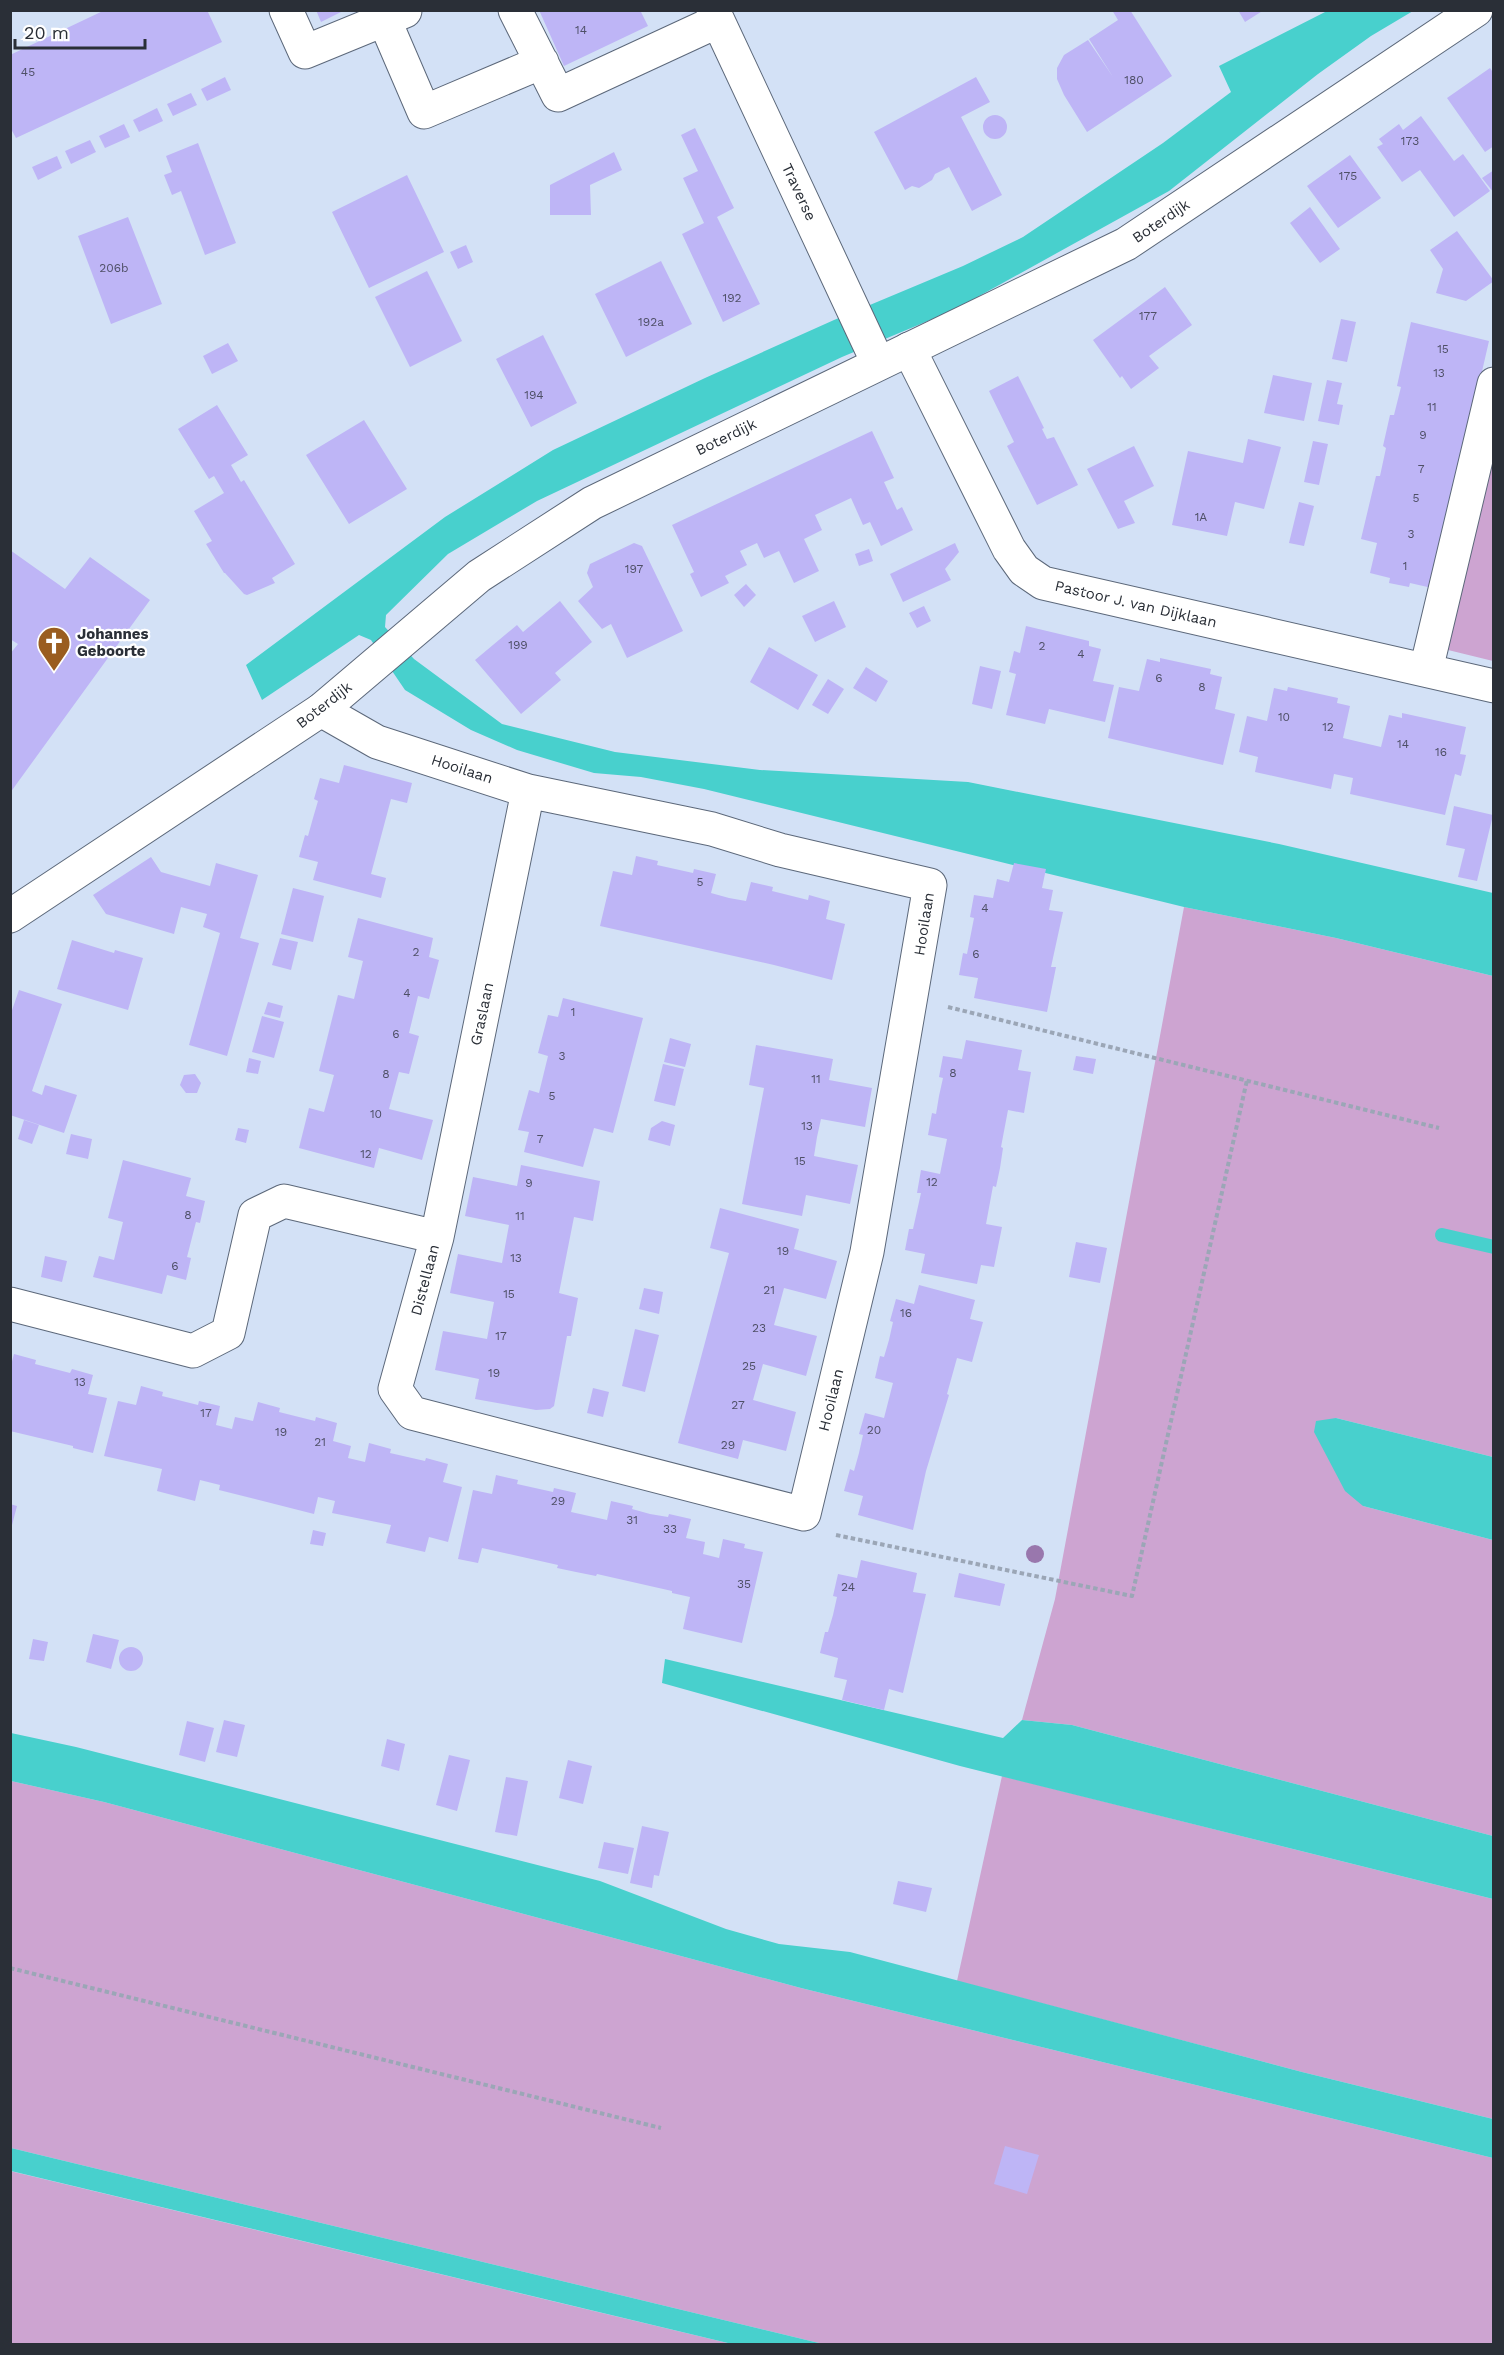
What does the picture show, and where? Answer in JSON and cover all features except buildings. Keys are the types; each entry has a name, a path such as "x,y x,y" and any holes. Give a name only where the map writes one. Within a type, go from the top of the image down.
{"street":[{"path":"286,10 305,52 394,15 424,112 542,62"},
{"name":"Traverse","path":"515,10 558,95 716,16 876,356"},
{"name":"Boterdijk","path":"10,916 321,710 478,576 592,503 876,356 909,348 1126,244 1476,10"},
{"name":"Pastoor J. van Dijklaan","path":"909,348 1009,549 1024,570 1043,584 1494,686"},
{"path":"1426,670 1494,384"},
{"name":"Hooilaan","path":"321,710 377,742 528,791 712,829 780,850 930,885 867,1252 804,1514"},
{"name":"Graslaan","path":"436,1237 528,791"},
{"name":"Distellaan","path":"10,1304 193,1351 228,1333 255,1215 284,1201 436,1237 396,1389 412,1413 804,1514"}],"path":[{"path":"912,998 1439,1128"},
{"path":"804,1514 830,1533 1132,1596 1247,1080"},
{"path":"10,1968 661,2128"}],"shaded area":[{"path":"1327,11 1413,11 1371,36 1318,74 1169,191 954,310 842,357 537,501 448,554 386,615 385,627 414,659 502,724 615,752 760,770 968,782 1279,844 1493,893 1493,976 1336,938 1184,907 704,789 641,777 594,773 517,750 471,730 405,690 371,640 359,635 262,700 246,665 445,517 553,450 705,378 834,320 963,266 1023,237 1163,143 1231,92 1219,66"},
{"path":"1493,444 1493,661 1444,649"},
{"path":"1184,907 1336,938 1493,976 1493,1457 1336,1418 1363,1506 1493,1540 1493,1836 1072,1725 1022,1720 1055,1599"},
{"path":"1336,1418 1493,1457 1493,1540 1363,1506 1345,1491 1314,1432 1316,1421"},
{"path":"665,1659 1003,1738 1022,1720 1072,1725 1493,1836 1493,1899 960,1766 662,1683"},
{"path":"11,1733 76,1747 600,1881 726,1929 779,1944 850,1952 1302,2072 1493,2119 1493,2158 801,1988 104,1802 11,1781"},
{"path":"1002,1776 1493,1899 1493,2119 1302,2072 957,1981"},
{"path":"11,1781 104,1802 801,1988 1493,2158 1493,2344 823,2344 11,2148"},
{"path":"11,2148 823,2344 732,2344 11,2171"},
{"path":"10,2171 644,2323 732,2344 11,2344"}],"waterway":[{"path":"1442,1235 1494,1247"}],"place":[{"name":"Johannes Geboorte","path":"54,672"}]}
